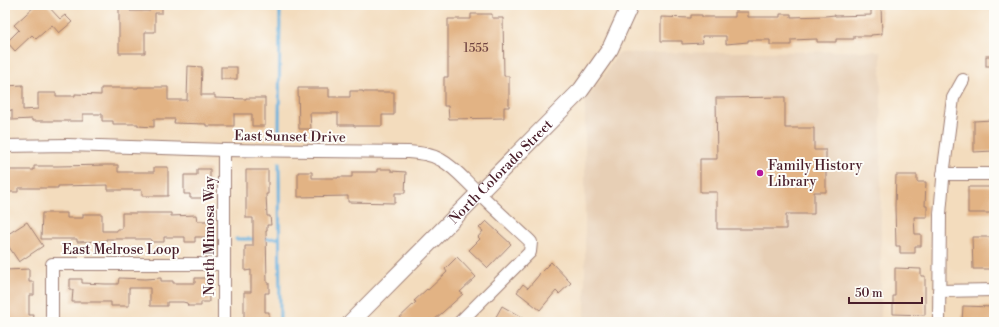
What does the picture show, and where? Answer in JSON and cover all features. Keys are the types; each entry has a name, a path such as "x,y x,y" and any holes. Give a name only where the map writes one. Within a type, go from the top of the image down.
{"street":[{"name":"North Colorado Street","path":"351,322 581,90 610,49 630,5"},
{"path":"939,322 940,214 943,174 953,98 963,80"},
{"name":"East Sunset Drive","path":"5,146 68,145 224,150 419,153 430,155 441,160 458,172 478,193 531,242 530,252 460,322"},
{"name":"North Mimosa Way","path":"224,150 224,322"},
{"path":"943,174 994,174"},
{"name":"East Melrose Loop","path":"52,322 52,264 224,264"},
{"path":"939,291 994,290"}],"shaded area":[{"path":"881,51 881,322 585,322 585,99 602,79 618,53"}],"building":[{"path":"36,5 47,5 60,19 65,15 72,22 59,33 52,25 36,39 32,35 15,51 7,42 19,30 14,25"},
{"path":"119,5 130,5 130,11 150,11 150,5 162,5 162,13 155,13 155,32 145,32 145,53 119,53"},
{"path":"871,6 881,6 882,34 871,36 854,36 854,39 836,39 836,42 817,42 817,39 791,40 791,45 770,45 770,40 748,40 748,42 726,44 726,36 702,36 703,43 682,44 682,41 661,41 661,17 691,18 691,15 702,15 702,17 735,17 735,12 748,12 748,17 780,17 780,14 791,14 791,17 871,15"},
{"path":"471,14 492,14 492,18 503,18 504,76 509,76 509,107 504,107 504,118 449,119 448,106 444,106 444,77 448,77 448,19 471,19"},
{"path":"986,56 994,56 994,66 986,66"},
{"path":"188,66 202,67 201,95 215,95 215,98 265,98 265,126 252,126 252,114 234,114 234,126 206,126 206,124 174,123 175,119 154,119 154,127 138,126 138,124 113,124 113,121 102,121 102,114 83,114 83,121 32,121 32,119 12,120 12,110 5,111 5,86 23,85 23,110 38,109 38,93 56,93 56,96 75,96 75,94 101,95 101,88 168,87 168,100 187,100"},
{"path":"221,67 237,67 237,79 221,79"},
{"path":"298,88 329,88 329,97 350,97 350,91 394,92 394,115 382,115 382,126 354,126 338,125 338,113 310,113 311,129 299,129"},
{"path":"785,97 785,128 814,128 814,150 826,150 826,192 814,192 814,214 786,214 786,229 717,229 717,192 700,192 700,159 717,159 716,98"},
{"path":"992,120 993,151 974,152 974,121"},
{"path":"118,165 118,172 154,172 154,167 168,167 168,196 142,196 142,190 108,190 108,185 58,186 58,188 18,188 18,192 5,192 5,170 34,170 34,166"},
{"path":"197,169 210,169 210,194 203,194 203,198 190,198 190,194 184,194 184,175 197,175"},
{"path":"377,169 391,169 391,171 406,172 405,193 395,193 395,203 348,202 348,196 298,197 298,172 312,172 312,178 338,178 352,177 352,172 377,172"},
{"path":"246,170 268,170 268,194 266,194 267,216 270,216 271,225 267,225 266,231 267,283 269,283 269,293 265,293 265,312 269,312 269,322 244,322 244,292 251,292 251,270 245,271 245,246 253,246 253,218 246,218"},
{"path":"896,175 917,175 917,182 926,182 925,206 927,206 927,217 914,217 915,234 921,234 921,246 915,246 915,253 900,253 900,246 896,246"},
{"path":"968,187 992,187 992,213 968,213"},
{"path":"42,213 67,213 67,218 83,218 83,214 102,214 102,231 117,231 117,229 122,229 122,213 171,213 171,216 196,215 197,221 210,221 211,237 195,237 195,242 185,242 185,237 164,237 164,242 151,242 151,239 106,239 106,241 77,242 77,239 41,239"},
{"path":"486,221 511,244 488,268 469,250 480,239 478,237 483,231 479,228"},
{"path":"27,222 43,246 19,262 5,241 5,236"},
{"path":"972,237 991,237 992,269 973,269"},
{"path":"457,257 476,277 460,292 463,294 433,321 431,319 427,322 395,322 416,302 414,301 447,272 445,269"},
{"path":"551,262 571,283 559,294 556,291 540,310 517,292 523,284 528,288"},
{"path":"895,268 921,269 921,276 925,276 925,315 893,314 893,296 895,296"},
{"path":"29,269 29,282 34,282 34,295 29,295 29,315 34,315 33,322 5,322 5,270"},
{"path":"119,278 161,278 161,281 173,281 173,283 195,283 195,278 208,278 209,302 201,302 201,306 188,306 187,303 183,302 167,302 167,306 150,306 150,288 129,288 129,306 111,306 111,302 72,302 73,290 70,290 70,279 82,279 82,283 118,284"},
{"path":"502,306 530,322 493,322"},
{"path":"963,306 994,307 994,322 962,322"}],"waterway":[{"path":"279,136 280,5"},
{"path":"279,163 280,322"},
{"path":"262,239 279,238"},
{"path":"236,239 257,239"}],"place":[{"name":"Family History Library","path":"760,173"}]}
